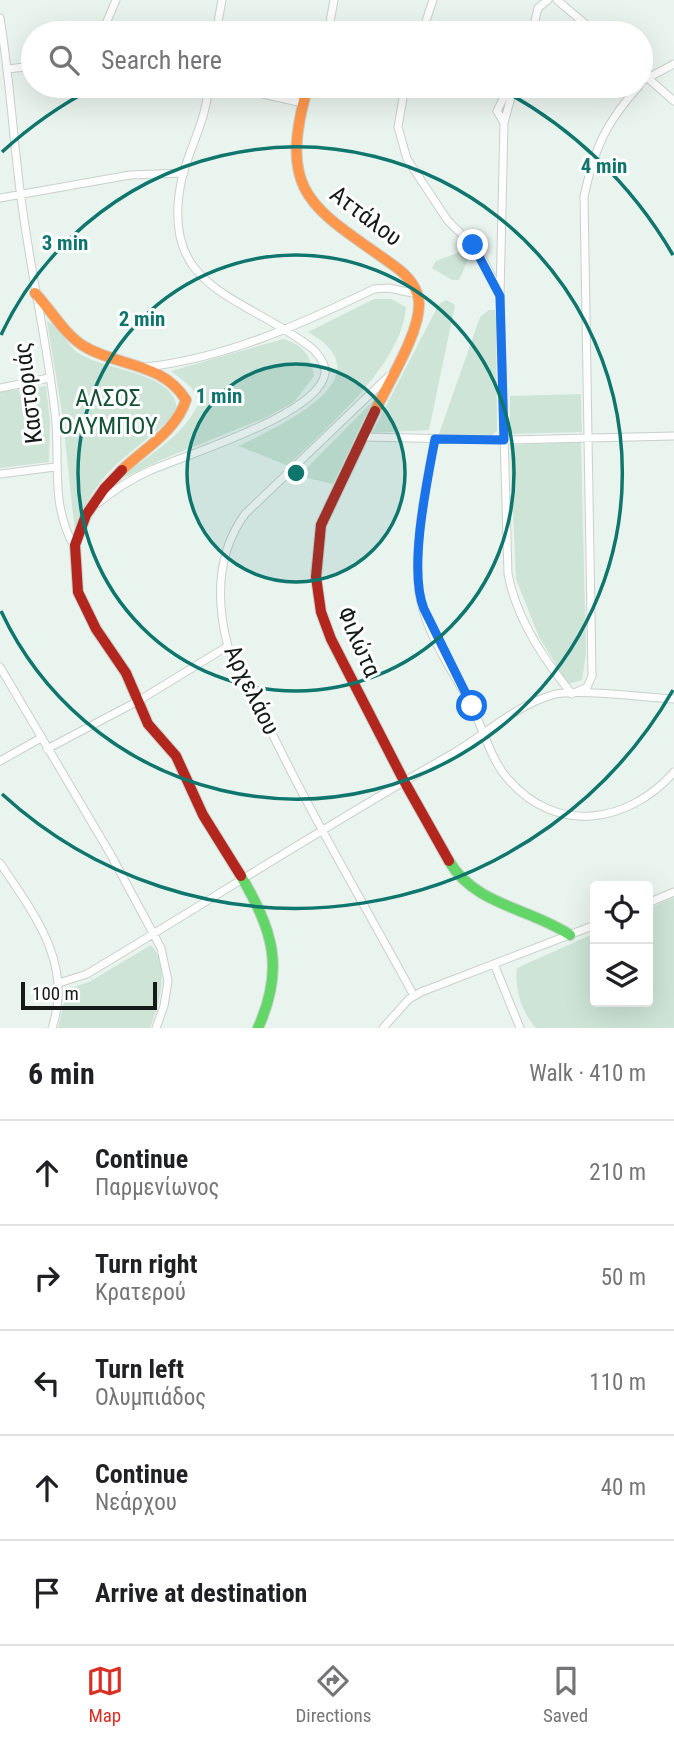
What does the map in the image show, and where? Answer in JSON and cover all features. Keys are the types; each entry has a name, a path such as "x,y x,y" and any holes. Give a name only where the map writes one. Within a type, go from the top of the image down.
{"street":[{"path":"107,21 116,0"},
{"path":"218,21 222,0"},
{"path":"330,21 334,0"},
{"path":"426,21 433,0"},
{"path":"538,4 548,0"},
{"path":"557,0 582,21"},
{"name":"Καστοριάς","path":"0,18 8,69 20,195 57,426 55,467 64,526 77,551"},
{"path":"653,72 674,64"},
{"path":"8,69 21,67"},
{"path":"653,83 674,101"},
{"path":"89,510 147,472 262,425 310,396 323,378 323,365 313,349 213,288 188,262 182,251 177,222 184,173 205,98"},
{"path":"280,98 303,103"},
{"name":"Αττάλου","path":"304,98 296,163 305,193 319,209 367,248 397,266 417,294"},
{"path":"403,98 398,127 407,159 451,226 478,250 500,296"},
{"path":"511,98 504,123 500,296 509,582 529,628 552,670 572,694"},
{"path":"572,694 587,687 592,676 584,197 592,162 603,135 615,111 628,98"},
{"path":"0,198 130,175 184,173"},
{"path":"35,293 87,348 140,367 191,362 285,331 374,289 389,288 417,294"},
{"name":"Φιλώτα","path":"417,294 415,325 321,525 316,584 321,612 331,639 437,844 469,884 498,904 554,924 570,935"},
{"name":"Καστοριάς","path":"140,367 180,390 186,400 184,414 116,473 89,510 82,525 75,580 81,597 128,678 153,733 171,748 178,760 181,775 201,812 260,912 273,955 273,988 258,1028"},
{"name":"Αρχελάου","path":"390,376 239,523 221,570 220,602 228,646 237,670 259,705 321,828 414,996"},
{"path":"0,388 49,378"},
{"path":"363,437 504,440 674,436"},
{"path":"435,439 424,504 419,593 436,638 508,780 538,804 557,814 592,818 612,813 652,791 674,772"},
{"path":"0,474 55,467"},
{"path":"47,749 138,701 228,646"},
{"path":"0,667 154,934 168,981 164,1006 156,1028"},
{"path":"59,983 87,974 321,828 464,747 497,722 540,700 554,694 674,699"},
{"path":"0,761 41,738"},
{"path":"0,863 48,938 59,983 58,1007 52,1028"},
{"path":"653,901 674,892"},
{"path":"383,1028 414,996 590,927"},
{"path":"494,964 520,1028"}],"green space":[{"path":"465,250 471,253 459,280 452,280 432,268 436,261"},
{"path":"374,299 391,299 406,307 401,329 391,351 360,394 288,466 239,446 278,426 319,399 332,383 337,366 330,349 308,332"},
{"path":"446,300 455,305 429,430 372,433 439,304"},
{"path":"489,310 495,310 496,317 497,431 492,435 439,434 480,317"},
{"name":"ΑΛΣΟΣ ΟΛΥΜΠΟΥ","path":"47,321 56,327 77,352 89,359 138,374 166,388 174,398 177,412 105,476 84,509 75,532 62,413"},
{"name":"ΑΛΣΟΣ ΟΛΥΜΠΟΥ","path":"283,339 305,352 314,376 294,402 265,418 163,459 115,482 173,437 192,415 199,402 191,387 171,371"},
{"name":"ΑΛΣΟΣ ΟΛΥΜΠΟΥ","path":"46,386 50,422 49,462 0,468 0,392"},
{"path":"581,394 582,432 510,434 510,396"},
{"path":"372,402 333,484 299,476"},
{"path":"581,442 586,654 582,680 568,684 539,637 516,579 510,445"},
{"path":"674,897 674,1028 536,1028 520,1000 517,968 590,935 590,1007 653,1007 653,907"},
{"path":"151,945 161,963 162,974 160,997 150,1028 58,1028 67,989 89,982"}],"traffic: fast":[{"path":"449,861 473,888 570,935"},
{"path":"241,876 261,915 272,950 271,987 258,1028"}],"traffic: slow":[{"path":"305,98 299,123 297,152 300,176 309,195 341,228 402,272 414,286 418,297 418,315 409,343 375,411"},
{"path":"35,293 79,343 100,354 154,372 177,388 186,400 167,430 122,470"}],"traffic: jam":[{"path":"375,411 321,525 316,577 321,612 331,639 404,781 449,861"},
{"path":"122,470 104,489 86,515 75,545 78,592 96,629 126,673 148,724 176,756 203,815 241,876"}],"route":[{"path":"472,706 436,638 421,601 418,559 427,479 435,439 504,440 500,296 498,286 473,245"}]}
